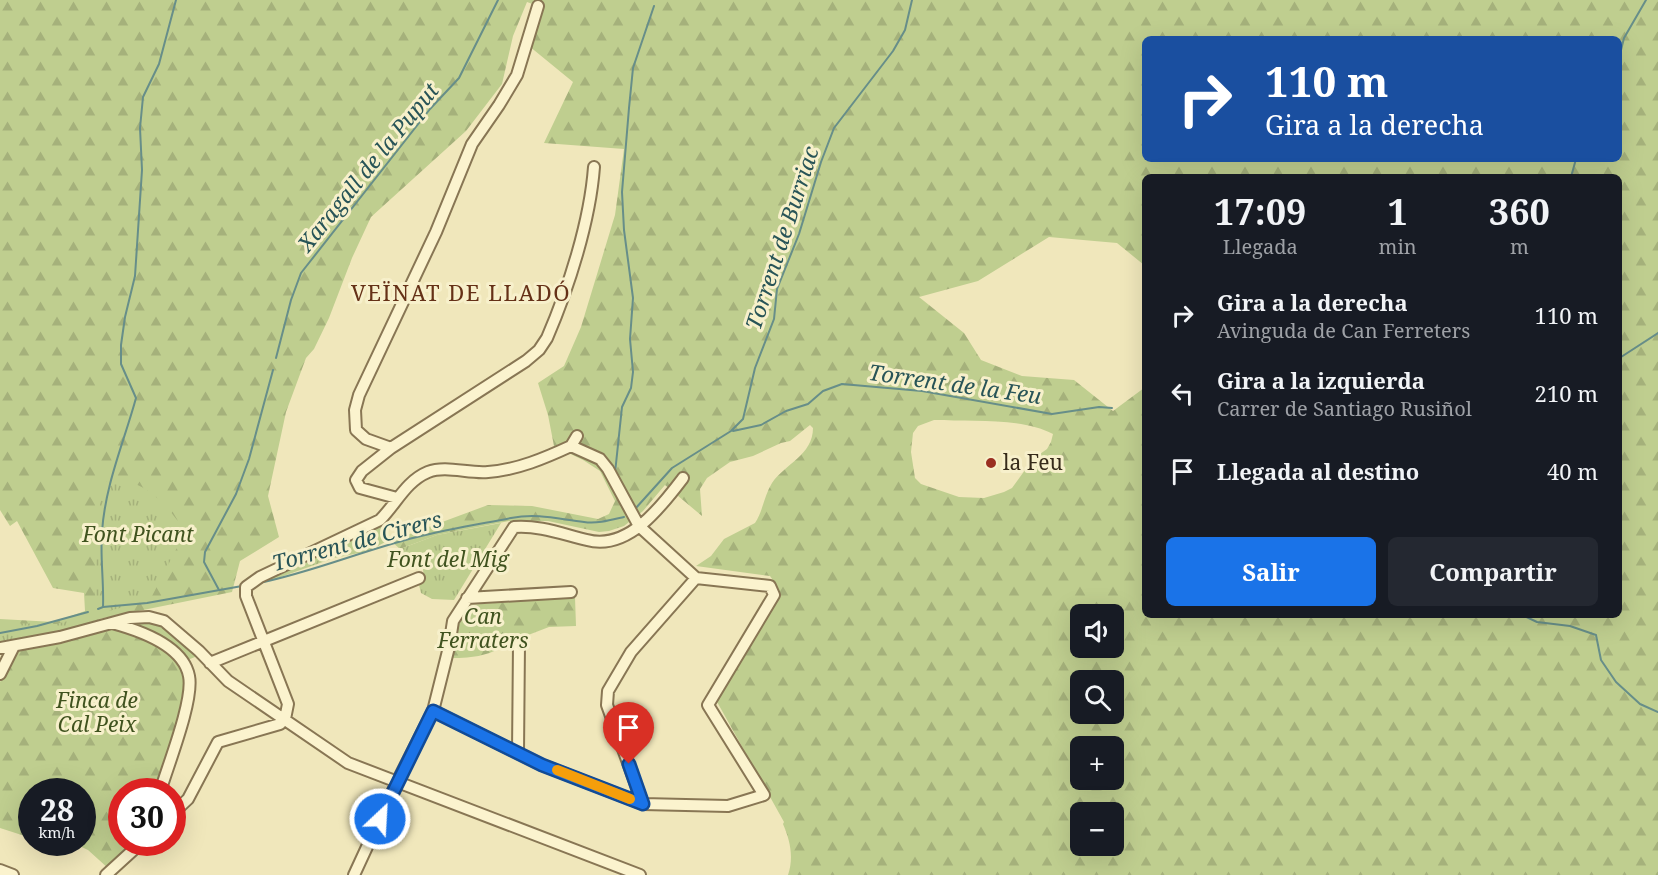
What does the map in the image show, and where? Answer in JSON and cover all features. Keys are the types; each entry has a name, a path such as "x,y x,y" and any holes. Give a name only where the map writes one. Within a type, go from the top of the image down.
{"street":[{"path":"391,447 366,440 356,430 355,410 359,395 436,232 472,144 517,75 538,6"},
{"path":"397,498 360,488 356,480 362,471 391,447 526,361 539,350 547,338 577,251 592,194 594,167"},
{"path":"186,801 218,742 280,724 285,719 288,704 246,596 246,587 380,520 415,480 429,471 487,472 518,467 571,446 577,436"},
{"path":"433,711 542,765 643,804 728,806 764,795 708,705 774,595 770,586 696,578 639,526 608,469 600,459 571,446"},
{"path":"354,875 433,711 453,621 514,527 529,526 590,541 616,539 639,526 658,509 683,478"},
{"path":"210,663 419,578"},
{"path":"643,804 607,705 608,692 631,652 696,578"},
{"path":"467,598 571,592"},
{"path":"0,648 69,635 130,618 149,617 164,621 228,681 348,763 640,875"},
{"path":"111,623 137,630 165,645 183,661 189,674 190,694 164,778"},
{"path":"518,752 519,644"},
{"path":"0,674 14,646"},
{"path":"106,875 127,856"},
{"path":"0,870 14,875"}],"green space":[{"path":"0,0 1658,0 1658,875 788,875 791,855 784,822 716,700 777,586 770,576 696,566 711,556 724,539 755,523 772,483 808,445 813,428 810,425 790,441 753,456 730,462 707,478 700,489 702,516 665,485 643,511 624,526 609,531 599,532 548,521 509,521 437,535 400,549 391,541 488,505 532,506 598,519 609,514 615,501 600,471 554,446 548,415 538,383 564,366 581,327 615,215 624,149 544,143 573,82 529,46 538,6 527,2 513,36 502,84 466,131 371,217 352,258 329,318 314,349 306,358 286,412 268,496 279,537 240,561 232,592 0,639 0,619 54,622 85,611 84,593 53,588 17,521 10,526 0,510","holes":["934,420 1010,423 1026,425 1053,434 1047,449 1033,459 1012,488 984,498 959,497 921,484 915,478 911,452 913,433 918,426"]},
{"name":"Font Picant","path":"115,478 137,485 162,502 183,528 182,538 150,600 101,613 94,596 101,484"},
{"path":"380,522 387,541 369,551 334,558 264,583 254,584"},
{"name":"Font del Mig","path":"501,523 454,600 432,599 421,593 419,585 424,578 423,569 414,564 407,566 400,549 437,535"},
{"name":"Can Ferraters","path":"575,597 576,626 549,627 523,637 516,636 486,654 451,658 457,622 468,605"},
{"path":"92,615 109,622 0,647 0,623 56,624"},
{"path":"129,620 164,624 200,655 185,661 118,623"},
{"name":"Finca de Cal Peix","path":"110,626 137,633 150,640 178,663 185,675 186,685 181,715 161,778 108,778 108,856 123,856 109,869 95,856 96,778 18,778 18,834 0,828 0,682 17,650"}],"waterway":[{"path":"103,607 104,515 111,481 136,398 121,364 121,345 135,276 142,170 140,128 143,97 159,64 176,0"},
{"name":"Xaragall de la Puput","path":"276,358 291,300 301,273 430,109 459,78 498,0"},
{"name":"Torrent de Burriac","path":"635,509 672,468 731,431 743,419 755,368 774,319 777,289 799,234 834,128 893,51 905,30 912,0"},
{"path":"1622,46 1624,38 1646,0"},
{"path":"615,473 622,407 631,388 633,372 630,339 633,298 624,230 622,192 629,108 633,68 654,6"},
{"path":"1572,174 1575,162"},
{"path":"1622,356 1658,333"},
{"name":"Xaragall de la Puput","path":"219,590 204,562 205,552 236,494 249,459 273,370"},
{"name":"Torrent de la Feu","path":"733,431 761,425 786,411 808,404 823,391 842,384 922,391 1052,414 1099,407 1112,408"},
{"name":"Torrent de Cirers","path":"259,583 417,537 511,518 539,516 594,522 624,517"},
{"name":"Torrent de Cirers","path":"98,609 147,603 242,586"},
{"name":"Torrent de Cirers","path":"0,633 88,612"},
{"path":"1528,618 1537,622 1570,626 1596,635 1601,660 1616,682 1640,704 1658,712"}],"slow traffic":[{"path":"557,770 630,799"}],"place":[{"name":"la Feu","path":"991,463"}],"district":[{"name":"VEÏNAT DE LLADÓ","path":"461,293"}],"route":[{"path":"380,819 433,711 542,765 643,804 629,764"}]}
